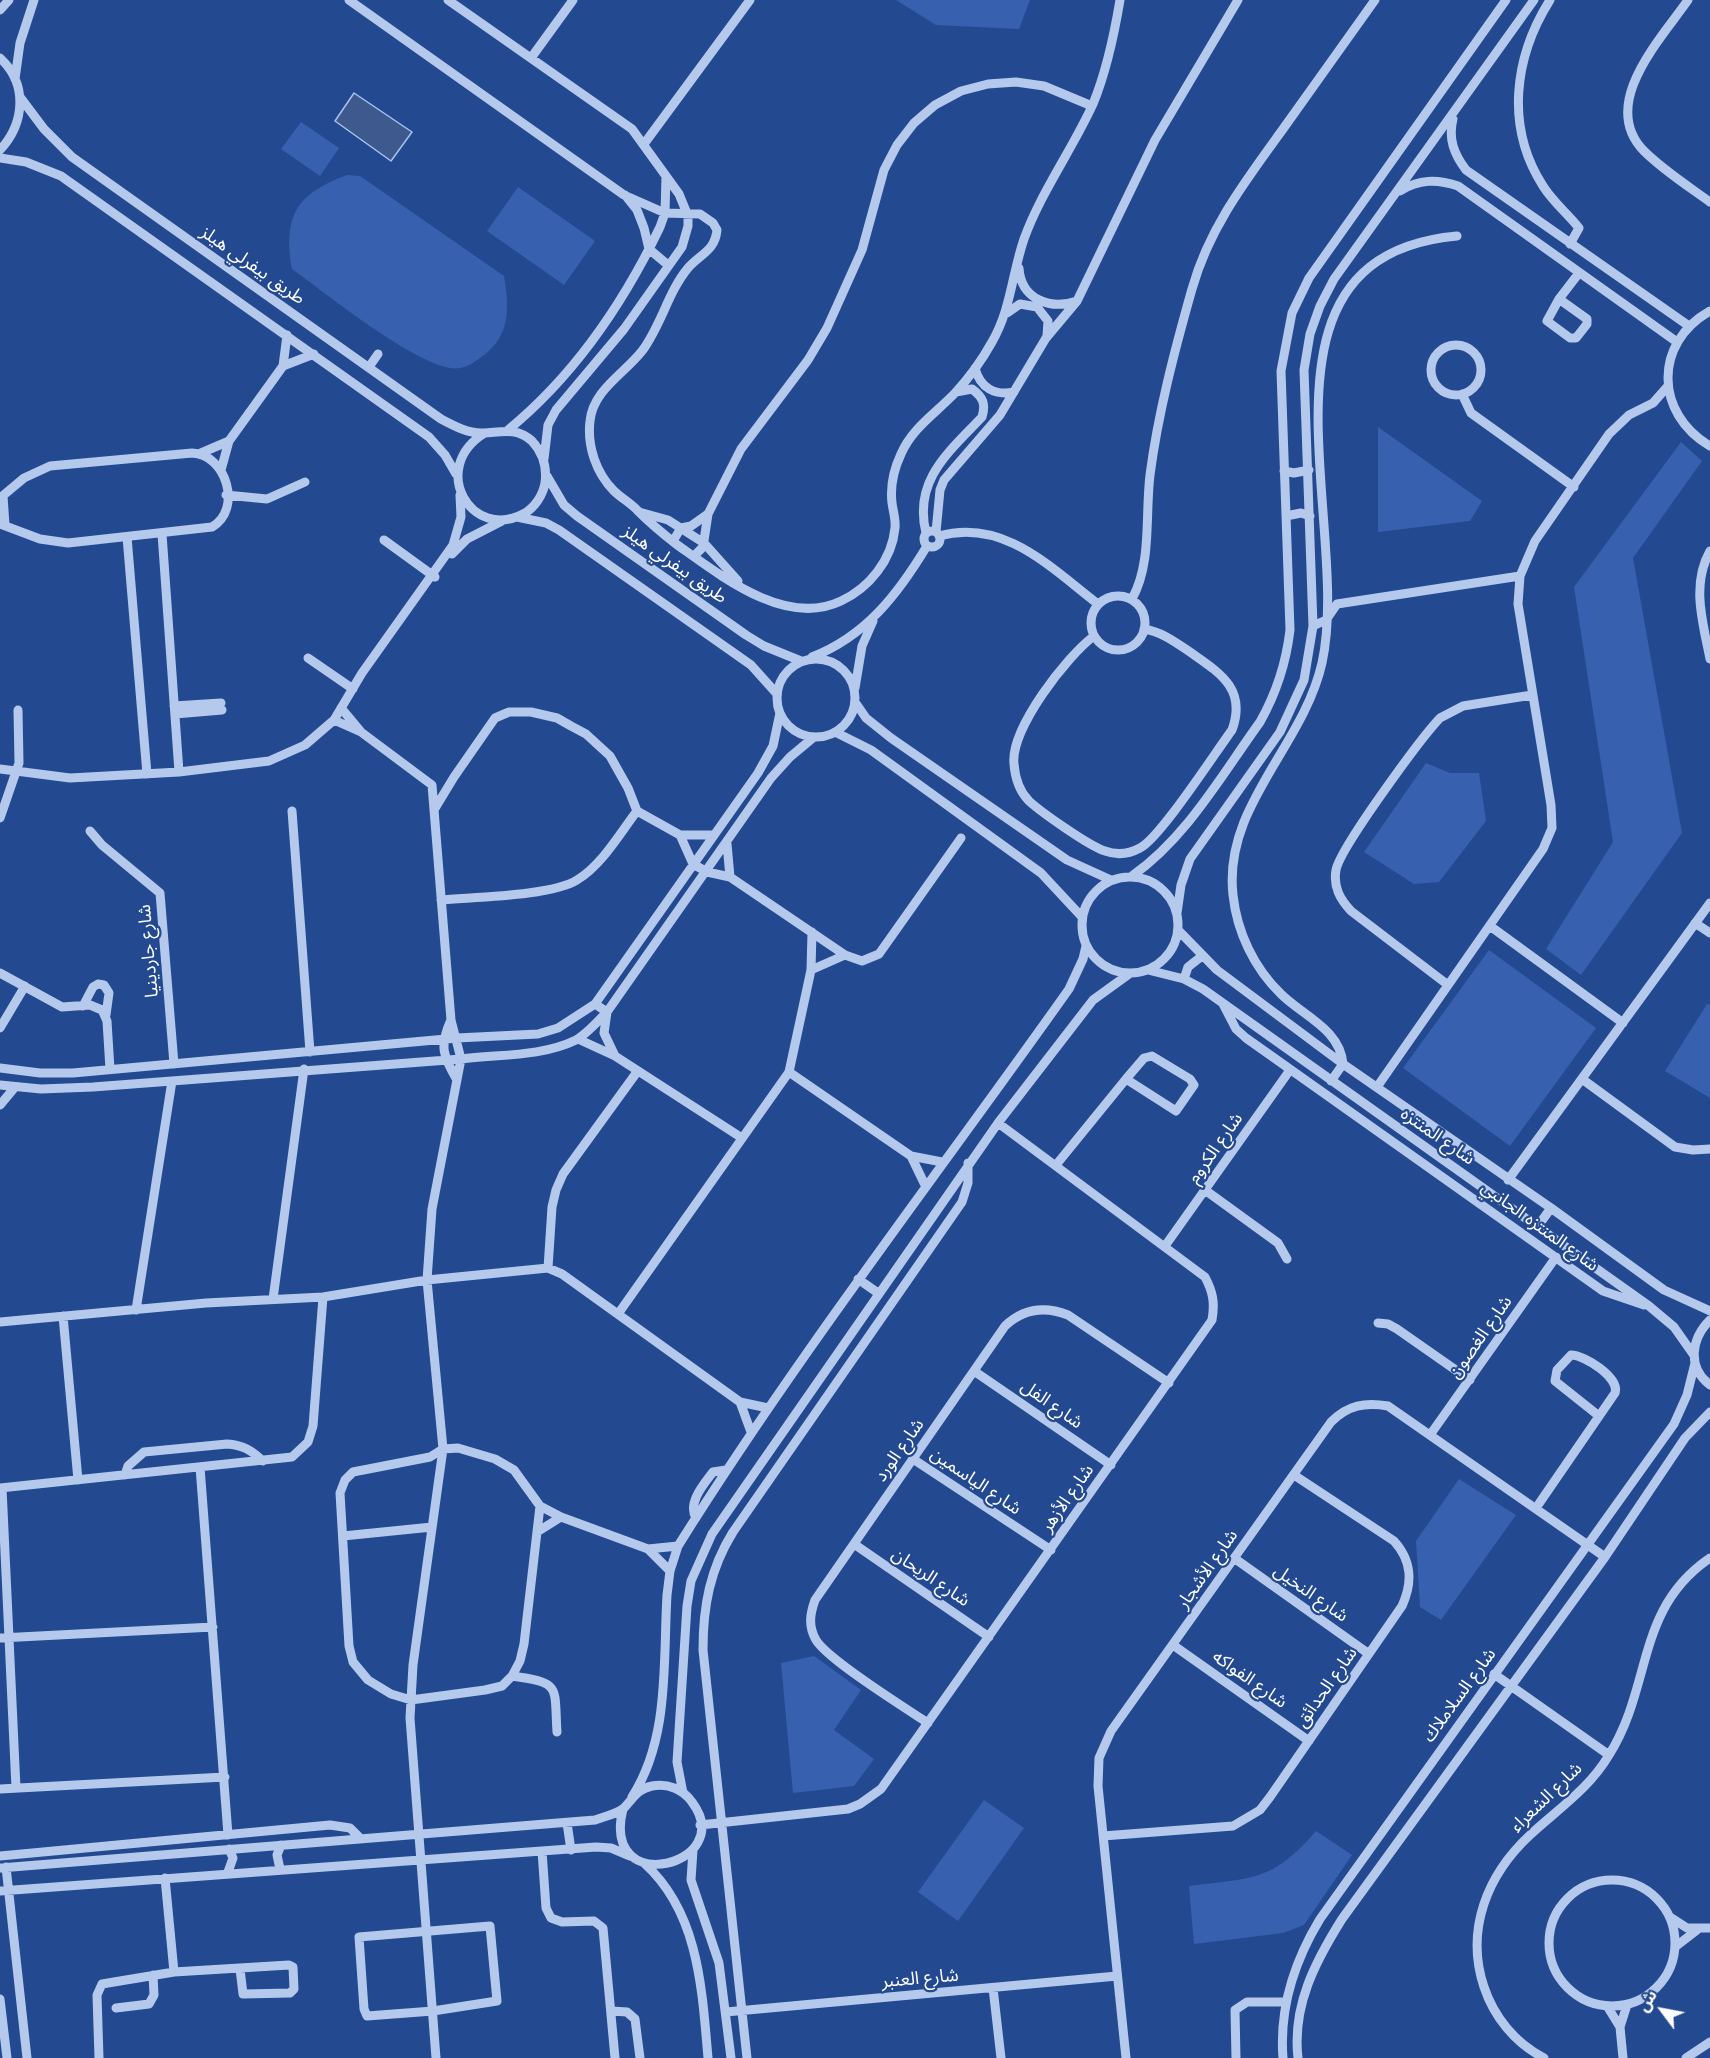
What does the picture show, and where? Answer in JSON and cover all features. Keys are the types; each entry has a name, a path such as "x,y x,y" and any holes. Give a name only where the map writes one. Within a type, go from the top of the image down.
{"street":[{"path":"0,10 9,0"},
{"path":"15,79 20,43 34,0"},
{"path":"349,0 624,195 665,213 688,216 700,214 713,223 717,230 713,247 687,270 655,332 642,351 599,396 590,421 594,460 602,477 614,492 639,512 648,523 694,556 776,604 792,608 816,609 840,602 861,590 878,572 890,551 896,527 892,484 902,452 921,424 956,392 975,368 1006,314 1034,216 1092,105 1106,69 1119,0"},
{"path":"0,769 70,778 179,772 269,761 305,746 334,720 353,689 459,545 504,520 517,517 529,510 538,500 546,474 544,461 546,433 556,410 624,329 682,247 688,226 688,216 680,194 632,129 448,0"},
{"path":"531,58 573,0"},
{"path":"644,144 750,0"},
{"path":"934,534 944,480 984,436 1014,392 1046,338 1077,301 1155,140 1238,0"},
{"path":"1132,599 1144,566 1149,486 1155,447 1190,298 1204,254 1216,226 1242,184 1375,0"},
{"path":"1132,876 1151,862 1180,832 1260,722 1278,687 1284,669 1290,630 1282,351 1292,313 1300,295 1506,0"},
{"path":"683,1793 677,1762 687,1606 700,1557 712,1534 968,1163 1096,996 1129,974 1148,970 1163,961 1173,947 1178,930 1180,885 1190,859 1280,732 1304,680 1310,652 1312,626 1311,516 1303,389 1310,334 1320,306 1334,279 1534,0"},
{"path":"1550,0 1538,19 1526,50 1518,82 1517,105 1522,141 1535,174 1557,206 1578,228 1570,244"},
{"path":"1688,0 1634,83 1627,108 1628,120 1632,132 1644,151 1710,202"},
{"path":"0,58 15,79 20,97 17,125 0,150"},
{"path":"694,556 701,551 708,514 741,449 808,360 827,328 862,250 884,170 897,145 914,123 935,105 961,91 988,84 1016,82 1044,86 1092,105"},
{"name":"طريق بيفرلي هيلز","path":"20,97 44,129 72,157 451,425 485,433"},
{"path":"1455,112 1451,127 1452,143 1457,158 1466,170 1689,326"},
{"name":"طريق بيفرلي هيلز","path":"0,158 26,162 61,176 429,437 445,455 457,475"},
{"path":"508,430 567,375 608,318 649,249 665,213 666,176"},
{"path":"1398,192 1421,182 1446,182 1458,186 1677,342"},
{"path":"624,195 637,210 645,228 649,249 668,265"},
{"path":"1331,1081 1343,1064 1342,1053 1330,1034 1280,994 1252,956 1236,915 1232,883 1235,849 1250,806 1301,722 1315,689 1325,644 1328,592 1318,396 1324,338 1333,312 1344,294 1375,263 1414,243 1457,236"},
{"path":"1019,262 1023,284 1039,304 1048,321 1046,338"},
{"path":"1559,299 1587,319 1587,324 1576,338 1570,338 1547,321 1559,299 1579,273"},
{"path":"1006,314 1020,304 1065,305 1077,301"},
{"path":"1710,311 1689,326 1677,342 1670,363 1668,386 1674,409 1684,426 1710,446"},
{"path":"608,318 624,329"},
{"path":"1310,334 1324,338"},
{"path":"229,441 199,453 50,466 24,478 1,497 2,524 27,535 54,542 81,542 205,529 219,524 227,511 221,470 229,441 283,366 287,335"},
{"path":"1447,346 1465,347 1475,353 1481,364 1478,382 1470,391 1462,394 1453,395 1442,391 1432,376 1434,358 1447,346"},
{"path":"283,366 314,354"},
{"path":"369,368 378,354"},
{"path":"927,546 937,545 934,534 922,517 927,487 940,462 982,417 983,391 975,368"},
{"path":"1377,1087 1543,849 1552,828 1551,805 1518,604 1520,576 1532,547 1618,424 1629,415 1653,403 1668,386"},
{"path":"956,392 972,389 1014,392"},
{"path":"1462,394 1471,413 1574,487"},
{"path":"1653,403 1674,409"},
{"path":"434,576 456,538 461,517 457,475 464,450 485,433 508,430 531,440 544,461"},
{"path":"199,453 212,459 221,470"},
{"path":"1284,471 1294,473 1309,470"},
{"name":"طريق بيفرلي هيلز","path":"546,474 564,505 578,516 746,635 764,646 804,660"},
{"path":"226,495 267,499 305,482"},
{"path":"459,490 466,502 477,512 490,518 504,520"},
{"path":"639,512 654,515 681,528 704,543 747,588"},
{"path":"1286,516 1301,513 1311,516"},
{"path":"673,541 681,528 691,526 708,514"},
{"path":"517,517 539,521 560,530 751,665 777,694"},
{"path":"927,546 924,540 934,534 972,531 1010,540 1098,604"},
{"path":"162,534 179,772"},
{"path":"127,537 147,774"},
{"path":"384,540 434,576"},
{"path":"0,1068 40,1073 110,1069 458,1038 538,1034 558,1028 595,1004 765,762 775,738 780,713 777,694 784,674 804,660 831,650 874,619 906,580 927,546"},
{"path":"1710,551 1700,575 1699,591 1710,659"},
{"path":"1312,626 1326,620 1337,604 1520,576"},
{"path":"1311,586 1319,586 1328,592 1337,604"},
{"path":"1110,596 1132,599 1142,609 1144,629 1136,643 1122,650 1106,647 1094,636 1091,620 1098,604 1110,596"},
{"path":"0,1085 93,1088 237,1074 461,1059 523,1053 556,1047 578,1039 607,1012 779,768 814,737 835,732 845,725 855,702 862,646 874,619"},
{"path":"1094,636 1069,658 1023,728 1014,751 1015,771 1020,787 1029,801 1102,850 1128,853 1152,840 1232,730 1236,713 1233,691 1220,673 1166,636 1144,629"},
{"path":"308,658 353,689"},
{"path":"804,660 832,662 843,669 851,679 855,691"},
{"path":"1448,985 1351,912 1340,899 1336,885 1336,869 1350,842 1440,717 1462,706 1532,695"},
{"path":"855,702 866,718 891,738 1067,860 1111,880"},
{"path":"175,710 222,706"},
{"path":"341,708 361,732"},
{"path":"0,818 18,772 20,748 18,710"},
{"path":"434,810 495,718 509,711 531,712 557,718 586,734 610,756 628,788 637,811 680,835 712,835"},
{"path":"780,713 793,730 814,737"},
{"path":"334,720 361,732 432,785 451,1020 458,1038 461,1059 432,1209 427,1280 443,1449 413,1665 411,1700 411,1739 428,1930 436,2058"},
{"path":"835,732 871,750 1041,873 1082,917"},
{"path":"1265,755 1276,762"},
{"path":"432,785 454,777"},
{"path":"292,811 310,1052"},
{"path":"441,900 512,894 568,884 592,868 637,811"},
{"name":"شارع جاردينيا","path":"90,831 102,845 160,893 174,1064"},
{"path":"680,835 693,864 707,872 730,878 845,955 862,961 879,954 961,838"},
{"path":"727,844 730,878"},
{"path":"1129,974 1118,972 1099,963 1086,946 1082,932 1082,917 1092,895 1111,880 1132,876 1144,878 1165,891 1177,913"},
{"path":"1508,1180 1710,903"},
{"path":"1695,923 1710,933"},
{"path":"1490,926 1623,1023"},
{"name":"شارع المنتزه","path":"1178,930 1202,956 1343,1064 1551,1208 1671,1295 1710,1311"},
{"path":"618,1314 789,1072 811,970 812,932"},
{"path":"708,2058 703,2000 693,1944 667,1889 626,1848 621,1835 620,1822 623,1809 647,1771 656,1744 670,1571 678,1546 751,1432 858,1279 1069,989 1083,959 1086,946"},
{"path":"811,970 845,955"},
{"path":"1184,979 1188,967 1202,956"},
{"name":"شارع المنتزه","path":"1148,970 1184,979 1223,1004 1649,1306 1674,1327 1694,1359 1702,1377 1710,1385"},
{"path":"0,973 62,1007 97,1007 106,1015"},
{"path":"83,1006 93,987 98,984 105,985 109,993 106,1015 110,1069"},
{"path":"0,1028 25,986"},
{"path":"595,1004 607,1012"},
{"name":"شارع المنتزه الجانبي","path":"1223,1004 1236,1029 1290,1070 1603,1291 1649,1306"},
{"path":"607,1012 604,1033 615,1056"},
{"path":"451,1020 443,1040 445,1059 457,1080"},
{"path":"578,1039 615,1056 742,1138"},
{"path":"1056,1165 1126,1079 1144,1058 1152,1056 1190,1079 1194,1085 1176,1111 1126,1079"},
{"path":"237,1074 238,1059"},
{"path":"273,1299 304,1070"},
{"name":"شارع الكروم","path":"1166,1246 1290,1070"},
{"path":"548,1268 556,1190 563,1174 637,1072"},
{"path":"789,1072 910,1156 942,1162"},
{"path":"1582,1079 1675,1147 1693,1150 1710,1149"},
{"path":"136,1310 172,1081"},
{"path":"0,1105 15,1087"},
{"name":"شارع الأزهر","path":"700,1825 848,1809 860,1804 881,1789 1212,1320 1215,1305 1212,1290 1205,1277 999,1122"},
{"path":"910,1156 925,1185"},
{"path":"747,2058 703,1650 706,1597 712,1572 733,1532 962,1202 968,1183 968,1163"},
{"path":"1205,1190 1278,1243 1287,1259"},
{"path":"1538,1226 1551,1208"},
{"name":"شارع الغصون","path":"1430,1435 1556,1257"},
{"path":"0,1322 273,1299 323,1297 427,1280 548,1268 562,1274 740,1402 768,1408"},
{"path":"858,1279 878,1293"},
{"path":"16,1788 5,1638 1,1488 292,1457 308,1442 313,1426 323,1297"},
{"name":"شارع الورد","path":"928,1724 825,1651 812,1633 810,1622 814,1600 974,1371 1011,1320 1031,1310 1043,1309 1068,1314 1168,1383"},
{"path":"63,1316 78,1480"},
{"name":"شارع السلاملاك","path":"1283,2058 1282,2025 1285,2002 1305,1945 1320,1918 1674,1424 1687,1395 1695,1341 1710,1320"},
{"path":"1378,1323 1388,1324 1397,1329 1470,1380"},
{"path":"1536,1508 1615,1393 1616,1383 1582,1357 1571,1355 1557,1370 1555,1381 1599,1416"},
{"name":"شارع الفل","path":"974,1371 1111,1465"},
{"path":"740,1402 751,1432"},
{"name":"شارع الأشجار","path":"1126,2058 1097,1772 1104,1744 1331,1422 1340,1413 1355,1406 1372,1403 1388,1406 1605,1557"},
{"name":"شارع السلاملاك","path":"1298,2058 1298,2021 1304,1993 1314,1966 1327,1943 1605,1557 1685,1438 1710,1412"},
{"path":"125,1475 128,1466 144,1452 239,1444 250,1449 263,1461"},
{"path":"540,1506 524,1644 520,1661 512,1676 501,1686 485,1690 411,1700 379,1688 368,1680 353,1662 348,1646 340,1493 348,1476 353,1472 430,1457 443,1449 458,1448 475,1452 506,1464 524,1480 540,1506 561,1517 648,1549 670,1571"},
{"name":"شارع الياسمين","path":"913,1459 1050,1550"},
{"path":"200,1467 228,1835"},
{"name":"شارع الحدائق","path":"1103,1836 1218,1829 1248,1820 1265,1804 1402,1606 1408,1594 1410,1582 1407,1560 1394,1541 1294,1474"},
{"path":"537,1532 561,1517"},
{"path":"343,1536 432,1527"},
{"name":"شارع الريحان","path":"854,1544 989,1636"},
{"path":"648,1549 678,1546"},
{"name":"شارع النخيل","path":"1234,1558 1369,1654"},
{"name":"شارع الشعراء","path":"1544,2058 1514,2036 1497,2016 1487,1996 1477,1953 1480,1915 1496,1875 1510,1856 1575,1797 1609,1755 1627,1722 1659,1615 1680,1583 1710,1558"},
{"path":"5,1638 213,1626"},
{"name":"شارع الفواكه","path":"1173,1645 1309,1740"},
{"path":"1494,1674 1609,1755"},
{"path":"512,1676 542,1681 550,1685 554,1692 557,1732"},
{"path":"0,1789 225,1777"},
{"path":"632,1797 641,1790 662,1785 683,1793 696,1806 700,1825 693,1848 691,1880 714,1944 726,2012 731,2058"},
{"path":"27,2058 4,1891 3,1867 567,1823 595,1820 623,1809"},
{"path":"567,1823 571,1850"},
{"path":"0,1856 341,1824 350,1828 360,1838"},
{"path":"280,1869 277,1855 281,1845"},
{"path":"4,1891 421,1858 611,1848 656,1866 670,1865 683,1858 693,1848"},
{"path":"228,1872 232,1858 229,1849"},
{"path":"542,1851 546,1908 551,1918 562,1922 594,1921 603,1928 615,2058"},
{"path":"165,1878 174,1972"},
{"path":"1670,1917 1675,1947 1669,1970 1655,1989 1627,2005 1607,2006 1591,2003 1576,1995 1563,1984 1554,1970 1549,1937 1553,1920 1564,1901 1576,1890 1591,1883 1623,1880 1639,1885 1652,1894 1670,1917 1687,1928 1697,1930 1710,1928"},
{"path":"490,1926 497,1997 493,2004 433,2011 368,2016 364,2009 358,1941 363,1935 490,1926"},
{"path":"1675,1947 1697,1930"},
{"path":"99,2058 97,1995 102,1984 174,1972 291,1965 294,1989 290,1993 243,1994 240,1969"},
{"path":"116,2007 149,2004 154,1995 153,1975"},
{"name":"شارع العنبر","path":"726,2012 1117,1976"},
{"path":"993,1988 1001,2058"},
{"path":"0,1999 7,2058"},
{"path":"1236,2058 1235,2010 1247,2002 1285,2002"},
{"path":"1623,2058 1620,2027 1627,2005"},
{"path":"1607,2006 1620,2027"},
{"path":"612,2012 627,2012 635,2019 640,2058"},
{"path":"1686,2058 1710,2042"}],"shaded area":[{"path":"896,0 1030,0 1019,29 936,25"},
{"path":"354,93 412,132 391,161 335,121"},
{"path":"301,122 339,148 320,176 281,149"},
{"path":"347,175 360,176 504,276 507,309 504,329 493,347 476,361 460,368 444,367 424,359 400,346 350,312 292,269 290,235 297,209 316,190"},
{"path":"518,187 595,241 564,285 487,231"},
{"path":"1378,427 1482,501 1470,521 1378,532"},
{"path":"1681,442 1702,461 1633,558 1682,833 1581,975 1546,949 1613,842 1574,587"},
{"path":"1426,763 1450,773 1479,773 1486,821 1439,882 1414,884 1364,852"},
{"path":"1489,950 1596,1028 1510,1146 1403,1068"},
{"path":"1707,1004 1710,1005 1710,1098 1665,1071"},
{"path":"1459,1479 1516,1515 1441,1620 1420,1607 1416,1541"},
{"path":"814,1656 861,1690 834,1730 874,1759 854,1786 793,1793 781,1663"},
{"path":"984,1800 1024,1828 958,1921 918,1892"},
{"path":"1316,1831 1352,1855 1304,1925 1283,1933 1194,1944 1189,1886 1260,1875 1286,1860"}]}
